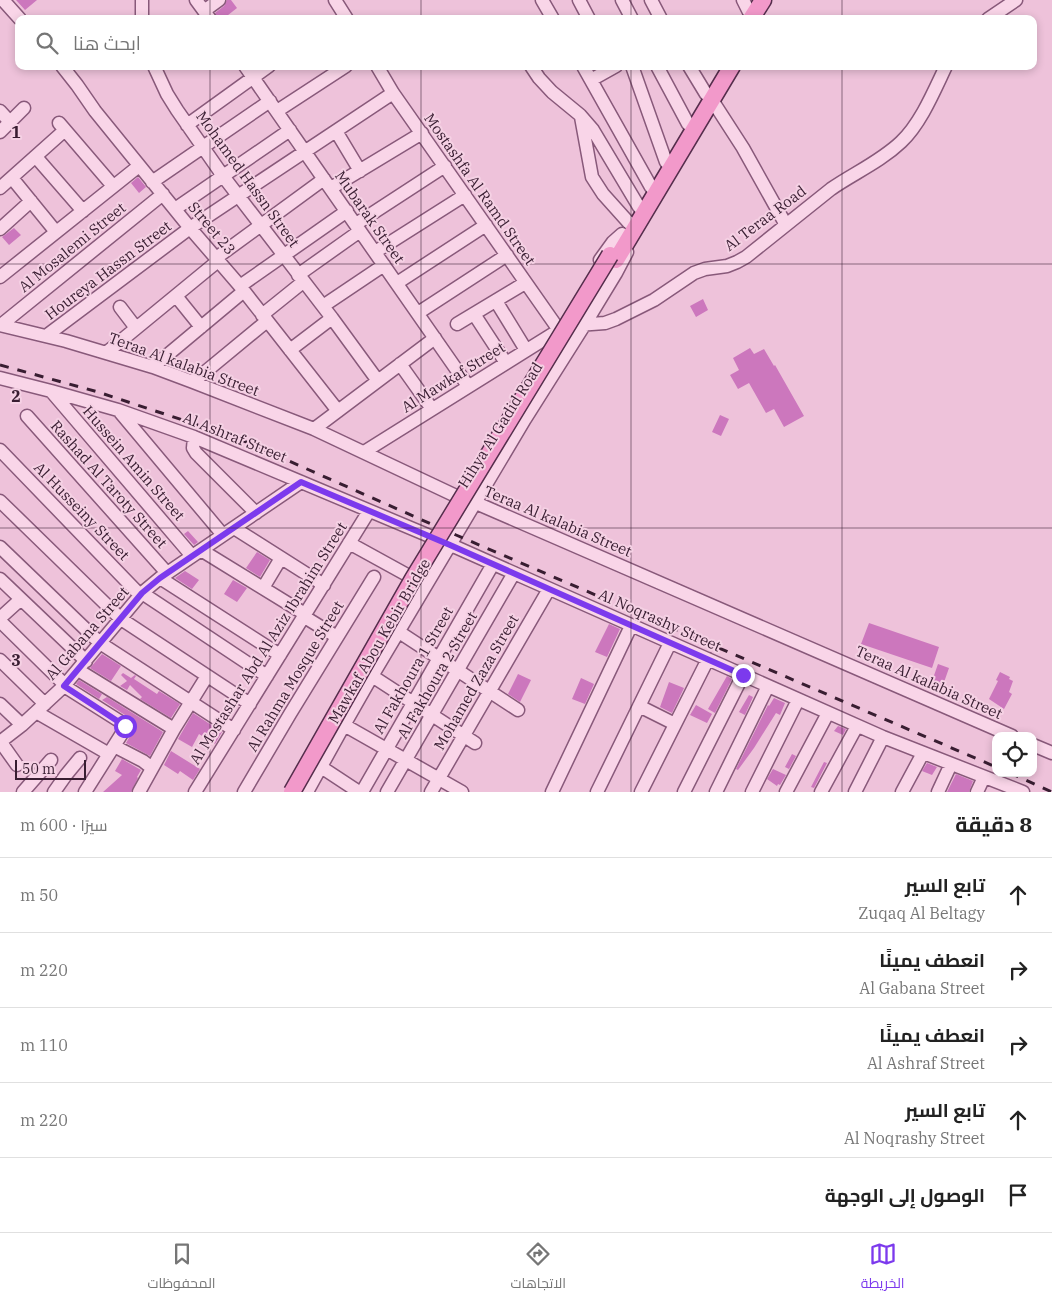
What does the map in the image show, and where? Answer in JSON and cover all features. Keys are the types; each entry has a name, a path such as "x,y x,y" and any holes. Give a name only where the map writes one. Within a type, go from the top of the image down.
{"main road":[{"path":"756,15 763,0"},
{"path":"757,15 771,0"},
{"name":"Hihya Al Gadid Road","path":"627,232 709,97 721,70"},
{"name":"Hihya Al Gadid Road","path":"627,232 639,206 688,124 729,70"},
{"name":"Mawkaf Abou Kebir Bridge","path":"301,792 420,583 627,232"},
{"name":"Mawkaf Abou Kebir Bridge","path":"290,792 413,579 613,257"}],"street":[{"path":"3,0 16,15"},
{"path":"142,0 142,15"},
{"path":"196,0 207,15 220,0"},
{"path":"335,0 341,15"},
{"path":"542,0 551,15"},
{"path":"579,0 587,15"},
{"path":"622,0 630,15"},
{"path":"652,0 659,15"},
{"path":"743,0 752,15"},
{"path":"994,15 1016,0"},
{"name":"Street 23","path":"65,70 139,166 242,288 338,411"},
{"name":"Mohamed Hassn Street","path":"156,70 167,94 202,147 378,380"},
{"name":"Mubarak Street","path":"248,70 468,386"},
{"path":"187,125 264,70"},
{"path":"152,182 202,147 339,70"},
{"name":"Mostashfa Al Ramd Street","path":"379,70 559,330"},
{"path":"534,70 552,92 580,115 593,130 639,206"},
{"path":"585,70 651,187"},
{"path":"591,80 608,70"},
{"path":"633,70 666,162"},
{"path":"659,70 688,124"},
{"path":"692,70 743,148 786,225"},
{"name":"Al Teraa Road","path":"559,330 571,326 605,323 616,319 654,300 694,273 705,269 727,266 746,257 831,189 878,160 901,142 916,124 944,70"},
{"name":"Houreya Hassn Street","path":"46,336 190,228 393,92"},
{"path":"0,132 24,108"},
{"path":"0,111 10,122"},
{"path":"580,115 592,177 627,232"},
{"path":"0,188 36,156 62,126 113,186"},
{"path":"175,209 290,130"},
{"path":"336,131 360,170"},
{"path":"106,353 261,225 328,184 360,170 422,133"},
{"path":"36,156 83,211"},
{"path":"0,277 139,166"},
{"path":"193,382 265,318 301,278 358,228 445,166"},
{"path":"12,178 56,232"},
{"name":"Al Mosalemi Street","path":"1,325 162,194"},
{"path":"376,252 465,195"},
{"path":"0,229 31,201"},
{"path":"153,367 201,327 242,288 347,212"},
{"path":"397,283 486,225"},
{"name":"Hihya Al Gadid Road","path":"307,792 372,676 525,419 622,262 628,250 627,232"},
{"name":"Hihya Al Gadid Road","path":"290,792 303,764 432,538 437,526 559,330 600,259 613,242 627,232"},
{"path":"418,313 507,255"},
{"path":"323,306 384,265"},
{"path":"457,324 525,283"},
{"path":"176,296 201,327"},
{"path":"496,301 526,350"},
{"path":"120,308 136,328"},
{"path":"474,314 506,363"},
{"path":"290,350 332,318"},
{"name":"Teraa Al kalabia Street","path":"1,325 153,367 314,429 456,496 1003,732"},
{"name":"Al Mawkaf Street","path":"364,452 559,330"},
{"path":"314,429 435,338"},
{"path":"400,364 432,409"},
{"name":"Al Ashraf Street","path":"3,381 51,391 118,410 194,436 450,545"},
{"name":"Hussein Amin Street","path":"51,391 197,553 230,568 263,588 337,638"},
{"path":"118,410 228,532 281,558 324,585"},
{"name":"Rashad Al Taroty Street","path":"27,416 164,576 280,656"},
{"path":"194,436 192,442 196,453 256,513"},
{"name":"Al Husseiny Street","path":"0,450 141,594 268,676"},
{"name":"Al Gabana Street","path":"0,742 22,725 65,685 141,594 164,576 301,482"},
{"path":"0,501 121,619 250,704"},
{"name":"Al Mostashar Abd Al Aziz Ibrahim Street","path":"195,792 369,511"},
{"path":"349,543 410,576"},
{"name":"Al Noqrashy Street","path":"450,545 856,726 984,777 1007,789 1023,792"},
{"path":"0,547 100,643 234,730"},
{"path":"263,588 281,558"},
{"name":"Al Fakhoura 1 Street","path":"361,792 493,564"},
{"path":"222,579 230,568"},
{"name":"Al Fakhoura 2 Street","path":"388,792 514,574"},
{"name":"Al Rahma Mosque Street","path":"244,792 374,577"},
{"path":"0,579 21,599 82,666 174,728"},
{"name":"Mohamed Zaza Street","path":"431,792 549,589"},
{"path":"21,599 0,620 65,685 126,727 85,792"},
{"path":"552,792 632,626"},
{"path":"399,632 518,710"},
{"path":"598,792 670,643"},
{"path":"641,792 708,659"},
{"path":"0,660 40,708 112,750 143,760 152,768"},
{"path":"684,792 743,675"},
{"path":"139,792 174,728 207,676"},
{"path":"372,676 475,743"},
{"path":"716,792 768,686"},
{"path":"752,792 798,700"},
{"path":"0,704 22,725"},
{"path":"639,706 675,724"},
{"path":"786,792 828,713"},
{"path":"344,725 462,792"},
{"path":"820,792 856,726"},
{"path":"855,792 883,737"},
{"path":"0,742 17,765"},
{"path":"1037,747 1052,753"},
{"path":"902,792 923,753"},
{"path":"54,792 80,758"},
{"path":"23,792 51,760"},
{"path":"938,792 951,764"},
{"path":"321,767 361,792"},
{"path":"977,792 984,777"}],"building":[{"path":"16,0 37,0 25,10"},
{"path":"227,0 231,0 237,8 228,15 216,15 215,13 224,6"},
{"path":"138,177 146,187 139,193 131,183"},
{"path":"14,228 21,235 9,245 2,237"},
{"path":"703,299 708,310 696,317 690,306"},
{"path":"750,348 754,354 764,349 804,416 784,427 774,409 766,413 749,383 738,389 730,375 739,370 733,358"},
{"path":"720,415 729,419 721,436 712,432"},
{"path":"188,531 198,542 194,545 184,534"},
{"path":"257,552 270,560 260,577 246,568"},
{"path":"185,571 199,580 192,589 175,578"},
{"path":"233,580 247,588 237,602 224,594"},
{"path":"869,623 939,647 932,668 861,644"},
{"path":"609,624 620,629 607,657 595,652"},
{"path":"102,654 121,666 111,681 90,668"},
{"path":"938,664 949,668 942,688 931,684"},
{"path":"1000,672 1010,677 1009,679 1013,681 1009,692 1012,694 1004,709 989,699 998,681 996,680"},
{"path":"123,673 131,678 135,675 134,679 157,694 159,691 180,704 171,718 140,699 142,697 130,685 127,690 120,686 127,681 121,675"},
{"path":"518,674 531,680 520,702 508,694"},
{"path":"727,676 732,679 715,713 708,709"},
{"path":"581,678 594,684 585,704 572,699"},
{"path":"79,680 102,694 99,699 76,684"},
{"path":"669,682 684,688 672,713 660,707"},
{"path":"749,695 753,697 745,715 739,712"},
{"path":"107,697 163,732 150,756 126,743 133,731 133,723 128,717 102,700"},
{"path":"774,698 785,703 780,715 776,713 754,748 738,770 736,769 768,705"},
{"path":"696,705 712,714 707,723 690,715"},
{"path":"193,713 222,732 215,744 199,734 192,747 178,739"},
{"path":"838,726 846,729 843,735 834,731"},
{"path":"171,751 200,769 193,780 180,771 178,774 164,765"},
{"path":"792,754 796,756 789,769 785,767"},
{"path":"122,759 141,770 131,792 103,792 122,775 115,771"},
{"path":"824,762 827,763 814,788 811,787"},
{"path":"927,763 937,767 932,775 922,771"},
{"path":"773,769 786,775 780,785 778,784 777,786 767,779"},
{"path":"956,774 973,781 969,792 947,792"}],"railway":[{"path":"0,365 98,392 237,438 456,535 992,765"},
{"path":"1019,777 1052,792"}],"route":[{"path":"125,726 64,686 142,593 160,578 301,482 450,545 743,675"}]}
